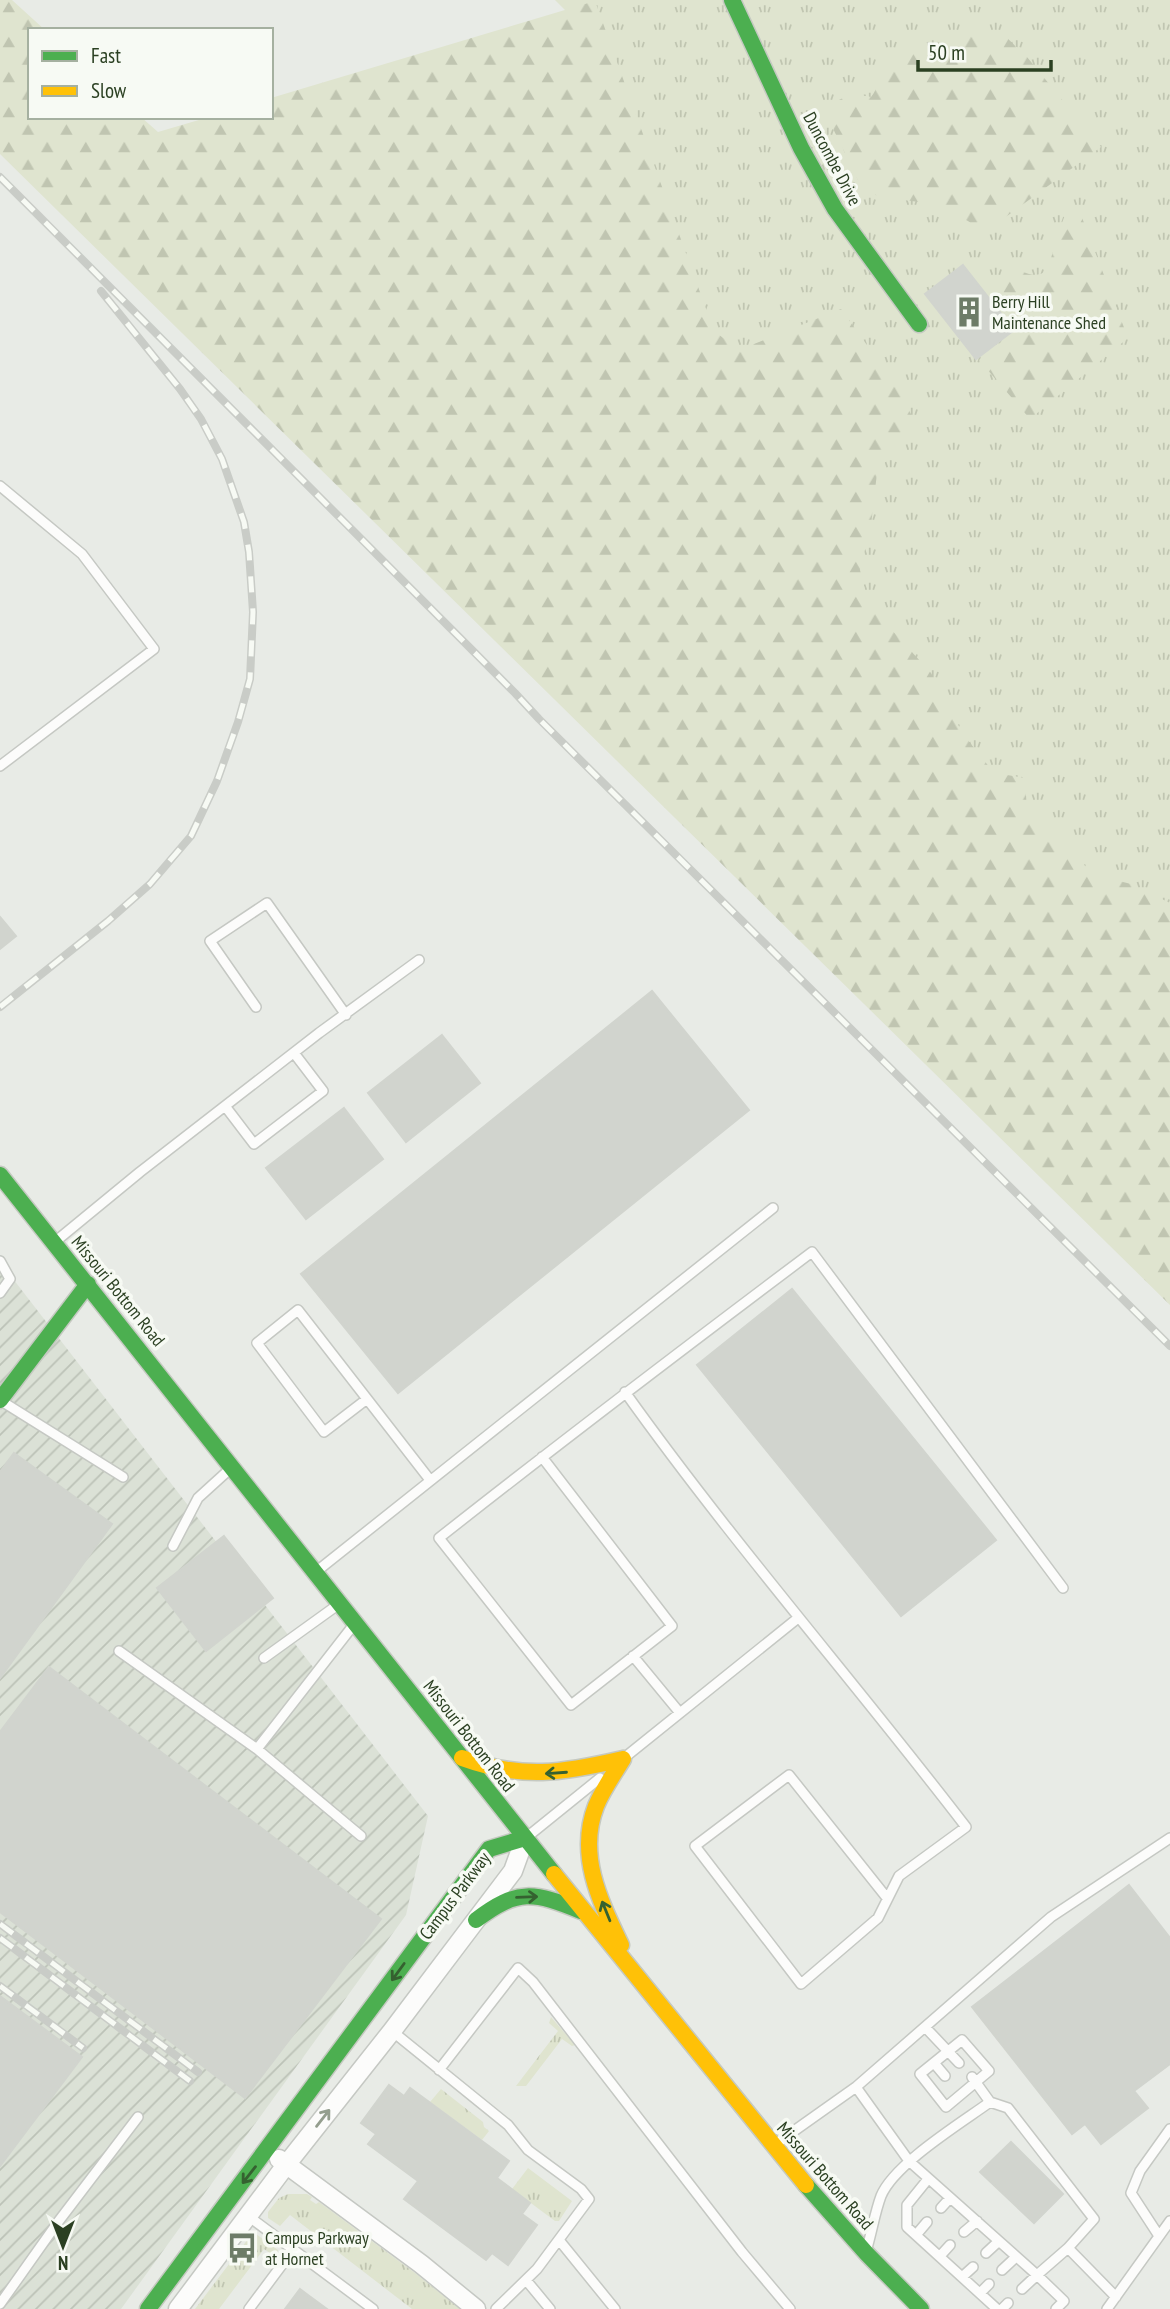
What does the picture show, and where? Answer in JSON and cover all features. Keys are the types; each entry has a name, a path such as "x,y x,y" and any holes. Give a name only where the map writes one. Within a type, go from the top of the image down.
{"street":[{"name":"Duncombe Drive","path":"732,0 802,148 835,209 919,324"},
{"name":"Missouri Bottom Road","path":"0,1175 582,1912 772,2146 866,2253 921,2309"},
{"path":"0,1400 88,1284"},
{"path":"462,1758 505,1771 534,1774 573,1771 623,1759"},
{"path":"623,1759 595,1807 586,1845 591,1876 634,1973"},
{"name":"Campus Parkway","path":"178,2309 513,1871 525,1838"},
{"name":"Campus Parkway","path":"148,2309 489,1849 525,1838"},
{"path":"476,1920 507,1899 531,1896 552,1899 582,1912"},
{"path":"267,2151 421,2263 476,2309"}],"lane":[{"path":"0,486 82,554 154,649 0,766"},
{"path":"256,1007 210,941 267,903 346,1015"},
{"path":"54,1242 225,1106 419,961"},
{"path":"225,1106 254,1144 323,1091 294,1053"},
{"path":"316,1572 773,1208"},
{"path":"542,1457 672,1626 571,1705 439,1538 542,1457 625,1392 812,1252 1063,1588"},
{"path":"0,1261 10,1279 0,1293"},
{"path":"367,1399 324,1432 257,1343 298,1310 430,1480"},
{"path":"625,1392 798,1618 902,1743 966,1827 899,1876 877,1918 801,1984 695,1846 789,1775 887,1898"},
{"path":"0,1400 123,1477"},
{"path":"173,1546 198,1498 233,1467"},
{"path":"264,1658 340,1603"},
{"path":"525,1838 798,1618"},
{"path":"257,1749 355,1622"},
{"path":"119,1650 257,1749 361,1836"},
{"path":"633,1656 680,1713"},
{"path":"772,2146 856,2087 1051,1917 1170,1838"},
{"path":"439,2070 518,1968 533,1982 742,2252 790,2309"},
{"path":"925,2027 959,2063"},
{"path":"392,2031 508,2125 528,2150 580,2189 589,2199 537,2269 496,2309"},
{"path":"962,2040 989,2071 975,2079 946,2107 920,2074 948,2051 962,2040"},
{"path":"934,2063 946,2076"},
{"path":"975,2079 990,2102 1008,2108 1094,2218 1068,2248 1022,2289"},
{"path":"856,2087 909,2161 1064,2301 1056,2309"},
{"path":"866,2253 881,2195 893,2175 990,2102"},
{"path":"0,2304 138,2117"},
{"path":"1159,2236 1131,2193 1140,2171 1170,2129"},
{"path":"928,2179 906,2205 907,2227 979,2293 1002,2307"},
{"path":"941,2208 950,2198"},
{"path":"248,2216 373,2309"},
{"path":"964,2232 977,2221"},
{"path":"1107,2309 1170,2221"},
{"path":"916,2235 927,2222"},
{"path":"559,2239 615,2309"},
{"path":"986,2253 999,2241"},
{"path":"940,2256 950,2245"},
{"path":"1068,2248 1116,2297"},
{"path":"249,2309 293,2250"},
{"path":"1002,2270 1016,2257"},
{"path":"962,2277 973,2267"},
{"path":"526,2280 550,2309"},
{"path":"979,2293 989,2284"}],"shaded area":[{"path":"0,1262 428,1816 406,1915 121,2309 0,2309"}],"green space":[{"path":"0,0 12,0 43,28 28,28 28,119 143,119 158,132 202,119 273,119 273,97 595,1 714,331 739,350 841,309 897,387 915,422 877,473 871,525 860,570 869,605 931,673 963,734 994,773 1025,778 1027,812 1095,875 1131,884 1170,903 1170,1305 0,154"},
{"path":"555,0 1170,0 1170,961 954,770 673,321 576,21"},
{"path":"976,32 1003,34 1027,57 1101,147 984,233 968,221 928,203 878,197 858,180 824,110 846,97 871,97 884,67 894,58 942,49"},
{"path":"1073,211 1081,215 1128,338 1030,419 979,360 1017,329 990,294 1019,270 1035,275 1044,272 1065,215"},
{"path":"551,2017 575,2045 572,2046 562,2039 526,2086 516,2086 558,2031 549,2023"},
{"path":"441,2089 483,2122 489,2131 482,2140 430,2102"},
{"path":"528,2168 572,2201 559,2221 555,2221 512,2189"},
{"path":"288,2194 307,2194 312,2197 310,2200 316,2204 319,2202 460,2309 412,2309 290,2215 280,2226 268,2218 268,2212 279,2198"},
{"path":"256,2234 278,2250 277,2258 264,2249 219,2309 195,2309 248,2239"}],"building":[{"name":"Berry Hill Maintenance Shed","path":"963,265 1014,330 976,359 925,294"},
{"path":"0,917 16,936 0,949"},
{"path":"652,991 749,1110 398,1393 301,1274"},
{"path":"442,1035 480,1083 406,1142 368,1093"},
{"path":"344,1108 383,1159 306,1219 266,1168"},
{"path":"792,1289 996,1540 901,1616 697,1365"},
{"path":"14,1453 112,1524 0,1678 0,1472"},
{"path":"224,1536 273,1598 206,1651 157,1588"},
{"path":"49,1667 381,1919 245,2098 0,1912 0,1732"},
{"path":"1129,1885 1170,1938 1170,2064 1134,2091 1148,2108 1101,2144 1085,2124 1072,2134 972,2007"},
{"path":"0,1996 82,2057 0,2166"},
{"path":"389,2085 404,2096 410,2088 509,2161 497,2178 530,2203 522,2214 537,2225 508,2265 492,2253 486,2260 404,2199 418,2181 368,2144 376,2134 361,2123"},
{"path":"1011,2142 1063,2194 1034,2223 980,2172"},
{"path":"300,2289 308,2295 327,2309 285,2309"}],"railway":[{"path":"0,177 539,719 1170,1346"},
{"path":"0,1007 150,884 191,836 217,781 250,679 253,612 249,552 244,522 222,459 201,419 180,389 101,291"},
{"path":"0,1924 198,2072"},
{"path":"0,1938 190,2081"},
{"path":"0,1986 83,2048"}],"traffic: fast":[{"path":"732,0 801,148 835,209 919,324"},
{"path":"0,1175 554,1874"},
{"path":"0,1400 88,1284"},
{"path":"148,2309 489,1849 525,1838"},
{"path":"476,1920 504,1902 527,1896 551,1900 581,1911"},
{"path":"806,2185 867,2254 921,2309"}],"traffic: slow":[{"path":"462,1758 523,1772 562,1771 623,1759"},
{"path":"621,1945 599,1895 590,1860 589,1842 596,1806 623,1759"},
{"path":"554,1874 806,2185"}],"place":[{"name":"Berry Hill Maintenance Shed","path":"969,312"},
{"name":"Campus Parkway at Hornet","path":"242,2248"}]}
